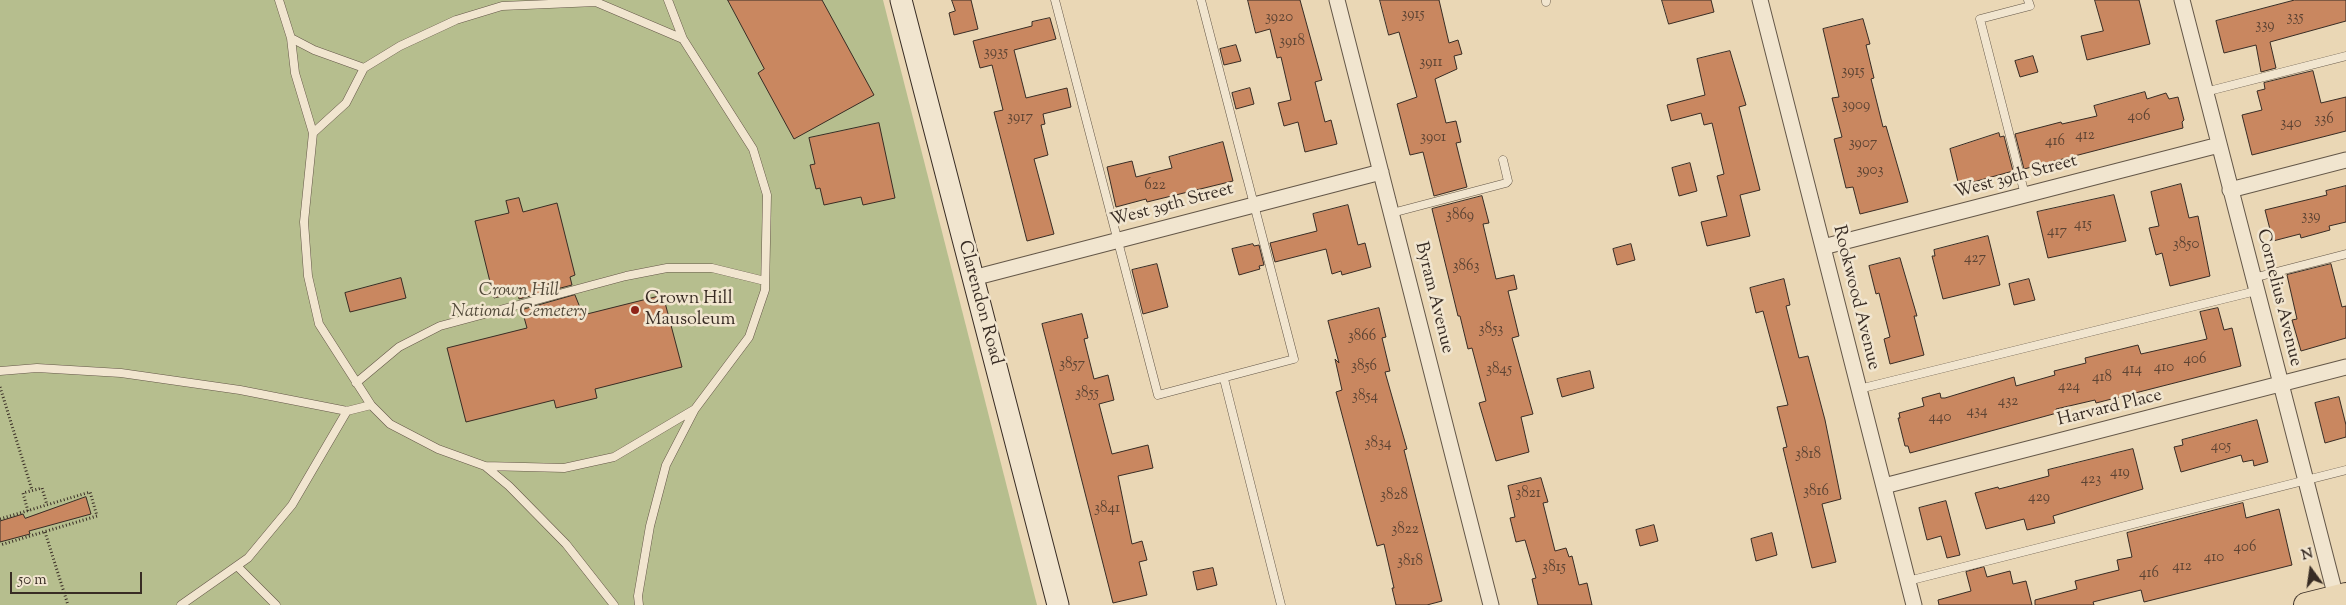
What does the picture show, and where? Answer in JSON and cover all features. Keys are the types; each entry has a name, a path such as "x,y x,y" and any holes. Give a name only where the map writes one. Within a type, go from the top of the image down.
{"main road":[{"path":"2306,605 2340,599"}],"street":[{"name":"Clarendon Road","path":"901,0 1058,605"},
{"name":"Byram Avenue","path":"1337,0 1491,605"},
{"name":"Rookwood Avenue","path":"1760,0 1914,605"},
{"name":"Cornelius Avenue","path":"2187,1 2206,92 2230,190 2305,481 2340,599"},
{"name":"West 39th Street","path":"1823,247 2219,145"},
{"path":"2230,190 2346,160"},
{"name":"West 39th Street","path":"973,278 1381,172"},
{"name":"Harvard Place","path":"1884,486 2346,368"}],"lane":[{"path":"279,0 291,38 295,73 312,133 304,222 308,276 319,324 371,405 390,424 438,449 485,466 564,468 614,457 695,409"},
{"path":"640,605 638,596 650,526 666,465 695,409 749,337 765,290 767,196 752,149 683,38 668,0"},
{"path":"1055,0 1158,395 1294,360 1201,0"},
{"path":"2024,195 1980,19 2030,6 2028,0"},
{"path":"312,133 346,102 364,68 400,46 456,20 502,6 597,1 683,38"},
{"path":"291,38 314,50 364,68"},
{"path":"2206,92 2346,56"},
{"path":"1392,212 1506,183 1508,181 1503,160"},
{"path":"1859,389 2255,285 2346,254"},
{"path":"356,383 400,347 440,326 626,276 667,268 712,268 765,281"},
{"path":"0,371 37,368 121,373 240,390 347,412 371,405"},
{"path":"1224,379 1281,605"},
{"path":"181,605 248,558 292,505 347,412"},
{"path":"485,466 509,486 566,544 614,605"},
{"path":"1908,581 2346,470"},
{"path":"237,566 276,605"}],"path":[{"path":"0,387 32,490"},
{"path":"28,510 23,493 32,490 42,488 47,505"},
{"path":"0,519 90,492 97,516 0,545"},
{"path":"45,532 68,605"}],"green space":[{"name":"Crown Hill National Cemetery","path":"0,0 883,0 1037,605 0,605"}],"building":[{"path":"728,0 822,0 874,95 794,139 758,73 764,69"},
{"path":"952,0 971,0 978,29 954,35 949,13 955,11"},
{"path":"1248,0 1300,0 1322,80 1315,82 1325,122 1331,120 1337,144 1305,152 1298,122 1284,126 1278,103 1291,100 1281,57 1277,58 1270,29 1256,33"},
{"path":"1380,0 1439,0 1449,43 1458,40 1462,54 1454,56 1457,69 1435,79 1446,123 1456,121 1461,142 1456,143 1467,187 1434,196 1423,152 1410,155 1397,104 1417,97 1399,32 1389,35"},
{"path":"1662,0 1711,0 1714,12 1669,24"},
{"path":"2095,0 2139,0 2150,44 2087,60 2081,36 2103,31"},
{"path":"2295,0 2346,0 2346,21 2270,42 2276,68 2261,72 2256,45 2224,53 2216,21"},
{"path":"1050,18 1056,39 1014,50 1026,98 1067,88 1071,107 1043,114 1045,124 1041,125 1048,155 1034,159 1054,234 1027,241 994,112 1003,110 992,65 980,68 973,41 1032,26 1032,22"},
{"path":"1863,19 1870,44 1866,45 1874,78 1871,79 1883,127 1886,126 1908,202 1860,214 1853,187 1846,188 1834,139 1842,137 1832,98 1839,97 1823,29"},
{"path":"1236,45 1241,61 1224,65 1220,49"},
{"path":"1730,51 1746,105 1739,107 1760,190 1740,195 1750,236 1707,246 1701,222 1727,216 1717,176 1724,174 1712,123 1704,125 1701,113 1671,121 1667,105 1705,95 1697,59"},
{"path":"2033,56 2038,72 2020,77 2015,61"},
{"path":"2313,71 2321,103 2346,97 2346,131 2252,155 2242,115 2262,110 2257,91 2265,89 2264,83"},
{"path":"1250,88 1254,104 1236,109 1232,93"},
{"path":"2145,92 2147,99 2166,93 2169,99 2178,97 2184,120 2182,122 2183,128 2024,169 2015,134 2061,122 2062,124 2097,116 2094,106"},
{"path":"879,123 895,198 863,205 861,197 824,205 820,188 816,189 810,165 815,164 809,138"},
{"path":"1999,133 2000,137 2004,136 2013,171 1959,186 1950,149"},
{"path":"1223,142 1233,181 1147,202 1146,199 1116,207 1107,167 1132,161 1136,177 1172,168 1169,157"},
{"path":"1690,163 1697,191 1679,196 1672,168"},
{"path":"2181,184 2189,218 2198,216 2210,276 2170,286 2162,253 2156,255 2149,228 2159,226 2151,192"},
{"path":"2346,186 2346,222 2329,226 2330,230 2301,238 2300,234 2273,241 2265,210 2327,195 2326,191"},
{"path":"2114,195 2126,241 2048,258 2037,212"},
{"path":"1482,196 1489,223 1483,224 1496,279 1514,275 1517,289 1508,291 1519,336 1512,338 1533,414 1521,417 1529,452 1496,461 1479,403 1486,401 1472,348 1468,349 1460,316 1458,316 1432,209"},
{"path":"519,198 523,212 557,203 575,275 570,277 572,285 519,299 518,292 494,298 475,221 509,213 506,201"},
{"path":"1348,205 1358,245 1365,243 1371,267 1342,275 1341,271 1332,274 1326,249 1275,262 1270,243 1317,231 1313,214"},
{"path":"1988,236 2000,285 1943,299 1932,256 1935,256 1934,250"},
{"path":"1253,244 1254,246 1259,245 1264,265 1259,266 1260,269 1239,275 1232,249"},
{"path":"1631,244 1635,260 1617,265 1613,249"},
{"path":"1900,258 1917,316 1914,316 1924,355 1890,364 1884,339 1890,337 1879,293 1876,294 1869,266"},
{"path":"1157,264 1168,307 1143,314 1132,270"},
{"path":"2331,264 2342,307 2346,306 2346,338 2301,351 2292,320 2297,319 2287,275"},
{"path":"401,278 406,298 350,312 345,293"},
{"path":"1784,279 1790,305 1786,306 1799,358 1808,356 1825,420 1841,499 1822,504 1836,562 1812,568 1783,448 1787,447 1777,407 1788,405 1763,311 1756,313 1750,288"},
{"path":"2029,279 2035,300 2014,305 2009,284"},
{"name":"Crown Hill Mausoleum","path":"575,295 583,315 663,295 682,367 595,389 597,398 556,408 554,400 466,422 447,348 527,328 522,310"},
{"path":"1379,308 1386,337 1382,338 1390,371 1385,372 1407,449 1404,450 1442,601 1427,605 1396,605 1384,544 1377,546 1336,392 1342,390 1335,359 1339,363 1328,321"},
{"path":"2218,308 2224,330 2232,328 2241,366 2096,403 2095,400 2056,409 2057,413 1910,453 1908,446 1905,446 1898,418 1900,418 1899,413 1924,406 1922,398 1940,393 1941,398 1945,398 2014,377 2016,386 2055,375 2054,371 2086,363 2085,358 2138,345 2141,354 2207,339 2200,312"},
{"path":"1082,314 1088,338 1084,339 1094,379 1108,375 1114,400 1099,404 1112,454 1148,445 1153,468 1118,476 1132,544 1142,541 1147,560 1139,562 1147,595 1113,603 1042,324"},
{"path":"1590,371 1594,388 1562,397 1557,379"},
{"path":"2339,397 2346,425 2346,437 2325,443 2315,403"},
{"path":"2257,420 2268,462 2254,466 2253,460 2243,462 2241,455 2181,472 2174,447 2183,445 2182,440"},
{"path":"2133,449 2143,489 2053,516 2055,523 2027,530 2024,519 1986,529 1975,493 2049,476 2048,470"},
{"path":"1541,478 1548,502 1543,503 1555,551 1566,548 1569,557 1572,556 1579,585 1587,583 1592,605 1538,605 1532,579 1536,578 1525,540 1516,542 1510,518 1515,517 1508,486"},
{"path":"86,497 91,514 29,531 30,534 0,542 0,521 23,514 25,518"},
{"path":"1946,501 1960,555 1947,558 1941,536 1927,540 1919,508"},
{"path":"2243,503 2246,518 2279,509 2292,565 2144,602 2141,590 2093,602 2094,605 2035,605 2035,600 2077,589 2075,581 2119,570 2117,560 2132,557 2127,533"},
{"path":"1654,525 1658,541 1640,546 1636,530"},
{"path":"1772,533 1777,555 1756,561 1751,539"},
{"path":"1984,567 1987,577 2010,571 2013,584 2026,581 2032,605 1939,605 1938,600 1971,591 1966,572"},
{"path":"1213,568 1217,585 1197,590 1193,572"}],"place":[{"name":"Crown Hill Mausoleum","path":"635,310"}]}
